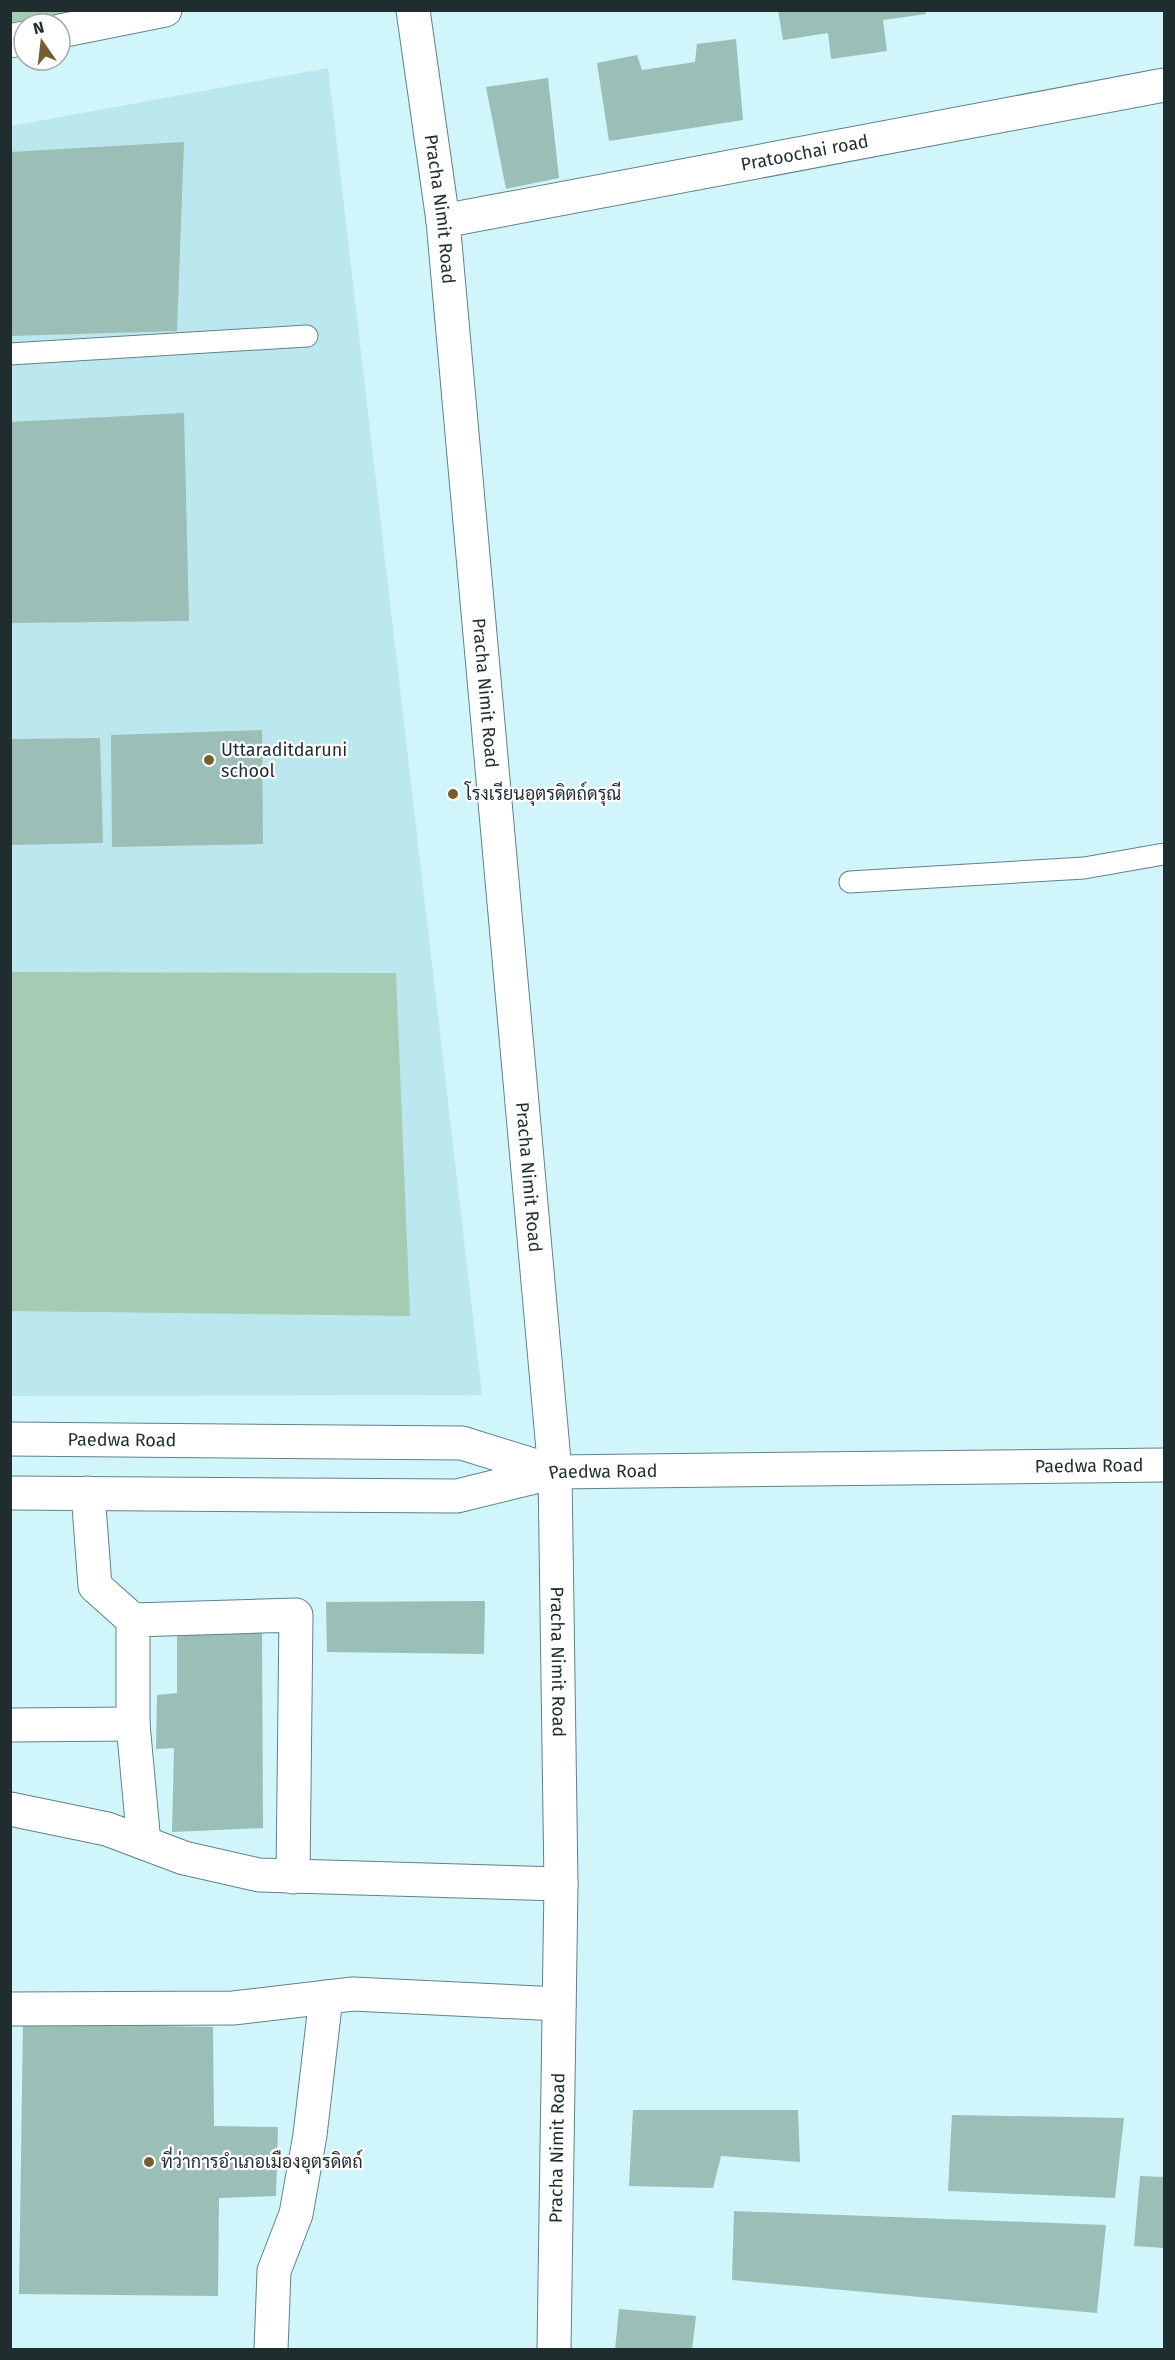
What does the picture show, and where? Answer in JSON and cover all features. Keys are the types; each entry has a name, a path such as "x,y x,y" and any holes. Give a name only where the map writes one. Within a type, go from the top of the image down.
{"street":[{"path":"79,22 165,10"},
{"name":"Pracha Nimit Road","path":"413,10 443,220 555,1472 561,1884 554,2349"},
{"name":"Pratoochai road","path":"443,220 1164,85"},
{"name":"Paedwa Road","path":"10,1439 462,1443 555,1472 1164,1465"},
{"path":"10,1492 457,1496 555,1472"},
{"path":"88,1493 95,1586 133,1620 296,1615 293,1877"},
{"path":"133,1620 133,1724 144,1843"},
{"path":"10,1725 133,1724"},
{"path":"10,1809 106,1829 184,1858 259,1875 561,1884"},
{"path":"10,2009 233,2008 353,1994 559,2004"},
{"path":"271,2349 274,2271 296,2214 310,2136 326,1997"}],"lane":[{"path":"10,354 307,336"},
{"path":"850,882 1084,868 1164,854"}],"shaded area":[{"name":"Uttaraditdaruni school","path":"328,68 482,1395 11,1396 11,126"}],"green space":[{"path":"11,11 165,11 72,23 72,12 12,12 11,41"},
{"path":"11,972 396,973 410,1316 11,1311"}],"building":[{"path":"778,10 925,10 926,14 883,20 887,51 831,59 828,33 783,40"},
{"path":"736,39 743,120 609,141 597,63 637,55 642,70 695,62 697,44"},
{"path":"548,78 559,178 506,189 486,87"},
{"path":"184,142 177,331 10,336 10,152"},
{"path":"184,413 189,621 10,623 10,422"},
{"path":"262,730 263,844 112,847 111,735"},
{"path":"100,738 103,843 10,845 10,739"},
{"path":"485,1601 484,1654 327,1652 326,1602"},
{"path":"262,1629 263,1828 172,1832 174,1748 156,1749 157,1695 177,1693 177,1633"},
{"name":"ที่ว่าการอำเภอเมืองอุตรดิตถ์","path":"23,2023 213,2027 214,2126 278,2127 276,2196 219,2198 218,2296 19,2294"},
{"path":"633,2110 798,2110 800,2162 721,2156 713,2188 629,2186"},
{"path":"952,2115 1124,2118 1115,2198 948,2191"},
{"path":"1140,2176 1164,2177 1164,2248 1134,2246"},
{"path":"734,2211 1106,2225 1097,2313 732,2280"},
{"path":"619,2309 696,2316 692,2350 615,2350"}],"place":[{"name":"Uttaraditdaruni school","path":"209,760"},
{"name":"โรงเรียนอุตรดิตถ์ดรุณี","path":"453,794"},
{"name":"ที่ว่าการอำเภอเมืองอุตรดิตถ์","path":"149,2162"}]}
